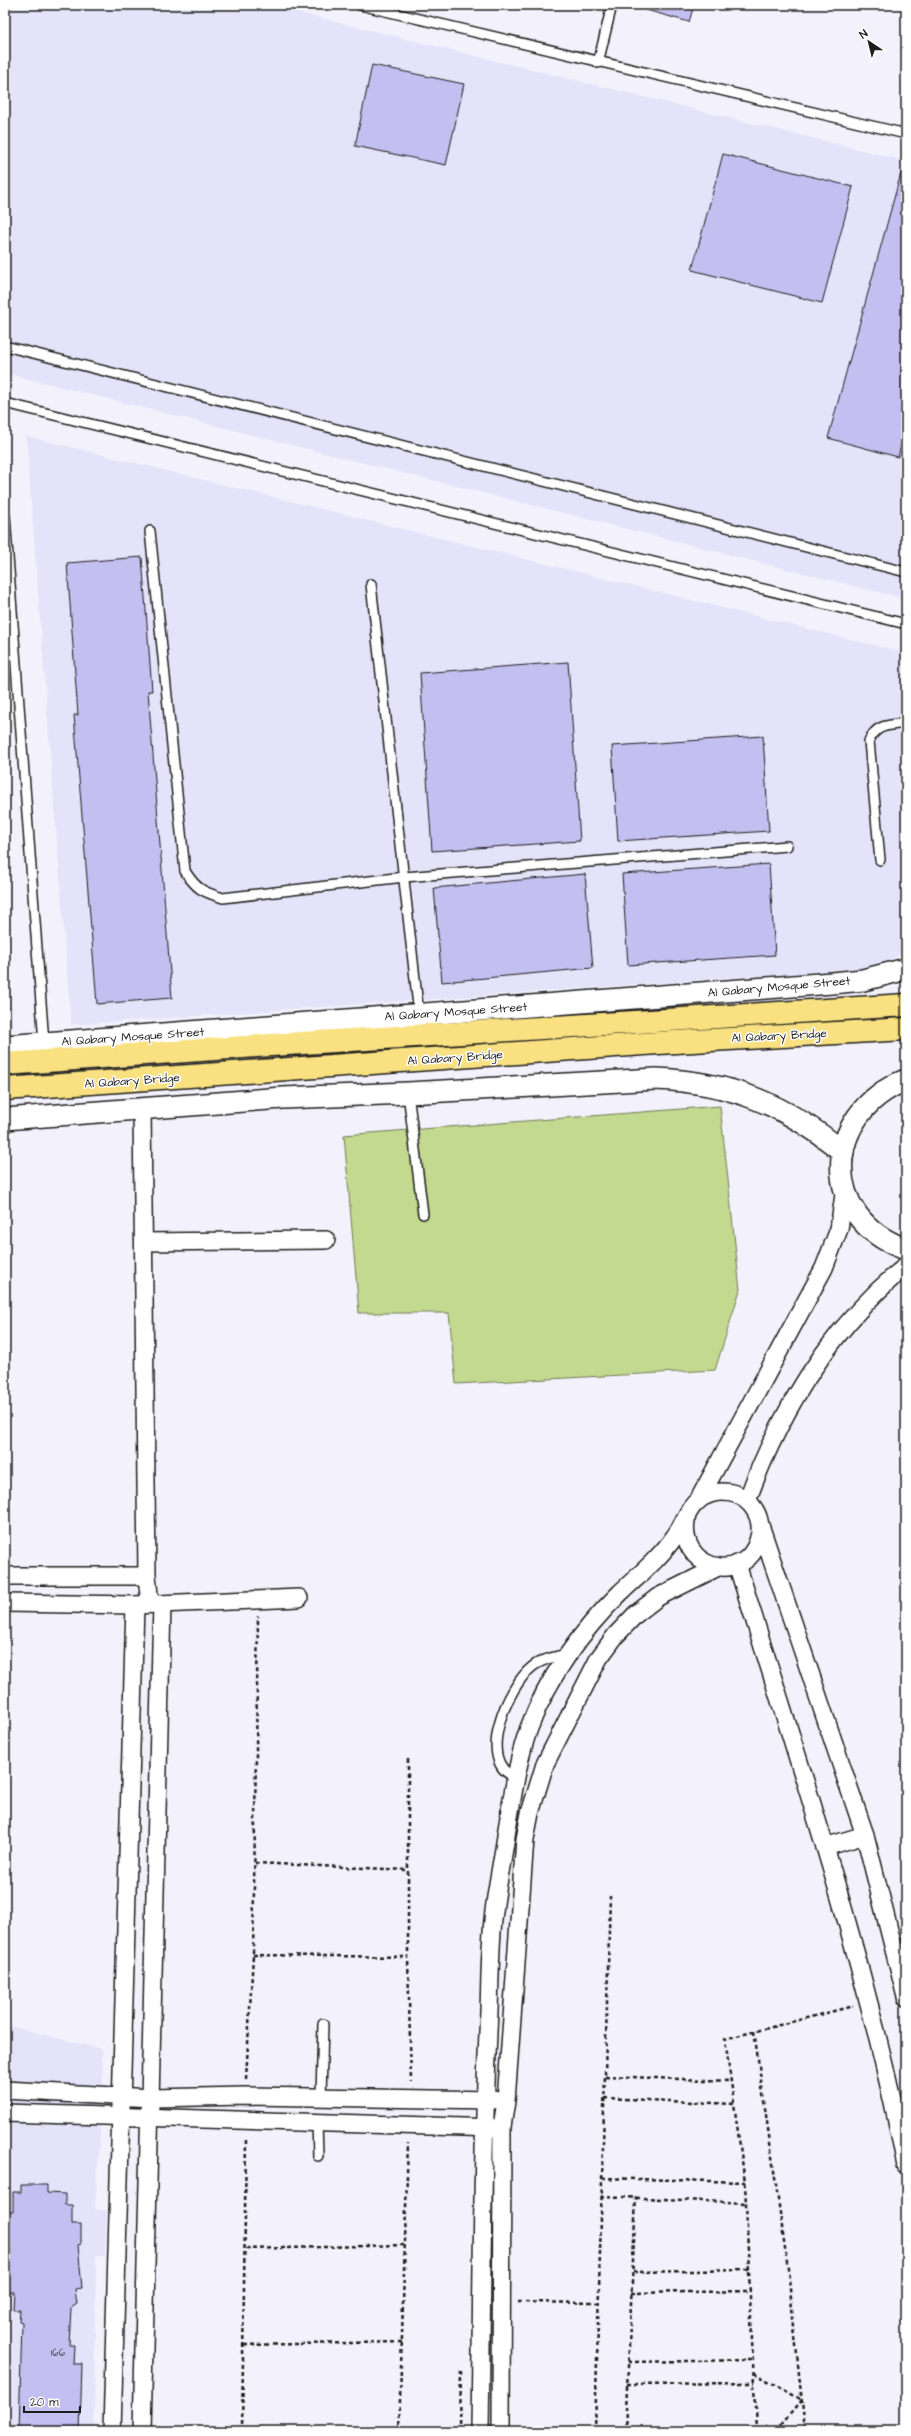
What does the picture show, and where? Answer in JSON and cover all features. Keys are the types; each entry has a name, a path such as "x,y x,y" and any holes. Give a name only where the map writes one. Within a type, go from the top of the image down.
{"main road":[{"path":"864,1008 906,997"},
{"name":"Al Qabary Bridge","path":"5,1064 906,1005"},
{"name":"Al Qabary Bridge","path":"5,1089 650,1043 906,1029"}],"street":[{"name":"Al Qabary Mosque Street","path":"5,1046 832,983 863,980 906,969"},
{"path":"5,1119 283,1098 408,1093 628,1080 685,1080 742,1093 770,1104 814,1129 843,1152"},
{"path":"480,2431 485,2128 484,2100 493,1919 516,1777 530,1725 551,1684 570,1654 604,1610 651,1564 676,1536 687,1515 698,1501 824,1268 839,1229 844,1188 842,1170 843,1152 851,1126 864,1107 886,1089 906,1080"},
{"path":"142,1109 147,1576 149,1604 151,2098 142,2431"},
{"path":"844,1188 851,1204 861,1220 874,1232 889,1242 906,1249"},
{"path":"144,1242 326,1240"},
{"path":"747,1500 773,1437 807,1377 848,1323 872,1297 906,1266"},
{"path":"698,1501 714,1492 723,1492 740,1496 747,1500 756,1511 865,1835 906,1997"},
{"path":"687,1515 685,1532 690,1548 697,1558 718,1567"},
{"path":"501,2431 502,2127 506,2101 522,1865 530,1813 545,1764 599,1658 616,1635 636,1614 658,1597 718,1567 737,1564 752,1552 758,1544 760,1525"},
{"path":"737,1564 825,1847 869,2002 906,2165"},
{"path":"5,1576 147,1576"},
{"path":"5,1603 149,1604 259,1598 299,1598"},
{"path":"112,2431 121,2118 149,1604"},
{"path":"825,1847 865,1835"},
{"path":"5,2090 151,2098 321,2096 411,2100 506,2101"},
{"path":"5,2113 121,2118 246,2120 485,2128 502,2127"}],"lane":[{"path":"360,5 598,63 906,134"},
{"path":"598,63 612,5"},
{"path":"5,346 906,572"},
{"path":"5,404 906,624"},
{"path":"5,516 44,1043"},
{"path":"150,531 184,871 193,885 205,893 222,898 404,877 787,846"},
{"path":"371,584 420,1015"},
{"path":"880,860 869,741 873,732 881,726 906,723"},
{"path":"408,1093 422,1214"},
{"path":"516,1777 504,1772 496,1756 500,1725 510,1700 522,1676 532,1668 549,1658 570,1654"},
{"path":"321,2096 323,2024"},
{"path":"318,2122 318,2156"}],"path":[{"path":"245,2096 253,1955 259,1598"},
{"path":"408,1759 408,1957 411,2100"},
{"path":"254,1863 408,1870"},
{"path":"594,2431 610,1896"},
{"path":"253,1955 408,1957"},
{"path":"756,2431 745,2182 725,2039 869,2002"},
{"path":"754,2031 788,2269 805,2431"},
{"path":"605,2076 731,2081"},
{"path":"604,2098 734,2104"},
{"path":"242,2431 246,2250 246,2120"},
{"path":"399,2431 408,2135"},
{"path":"602,2178 745,2182"},
{"path":"601,2196 746,2203"},
{"path":"625,2431 636,2197"},
{"path":"246,2250 404,2245"},
{"path":"633,2272 749,2270"},
{"path":"632,2293 750,2291"},
{"path":"502,2302 598,2303"},
{"path":"244,2344 402,2342"},
{"path":"628,2362 753,2360"},
{"path":"460,2431 461,2367"},
{"path":"754,2373 802,2400"},
{"path":"628,2384 754,2383"},
{"path":"776,2431 802,2400"}],"shaded area":[{"path":"5,5 267,5 906,161 906,599 5,373"},
{"path":"26,436 906,653 906,951 892,959 858,969 71,1025"},
{"path":"5,918 13,1029 5,1030"},
{"path":"5,2025 102,2049 103,2081 95,2209 107,2211 105,2256 96,2256 94,2431 5,2431"}],"green space":[{"path":"720,1106 740,1290 715,1370 456,1384 449,1313 359,1313 344,1135"}],"building":[{"path":"646,5 694,5 689,22 646,10"},
{"path":"372,65 464,84 446,165 355,146"},
{"path":"723,154 853,187 822,303 692,270"},
{"path":"901,173 906,174 906,427 898,457 828,438"},
{"path":"142,557 152,691 148,691 172,998 97,1004 74,715 78,715 67,563"},
{"path":"568,662 580,841 432,851 420,673"},
{"path":"763,736 769,831 618,841 612,746"},
{"path":"769,864 775,955 628,965 622,874"},
{"path":"585,874 593,968 442,982 434,888"},
{"path":"21,2185 47,2185 47,2193 65,2194 65,2205 72,2205 72,2224 81,2224 81,2244 78,2245 82,2288 75,2289 77,2304 71,2308 69,2345 74,2345 73,2364 82,2364 80,2431 19,2431 22,2322 19,2321 20,2310 13,2310 14,2292 8,2292 10,2248 7,2248 8,2212 13,2212 13,2192 21,2192"}]}
